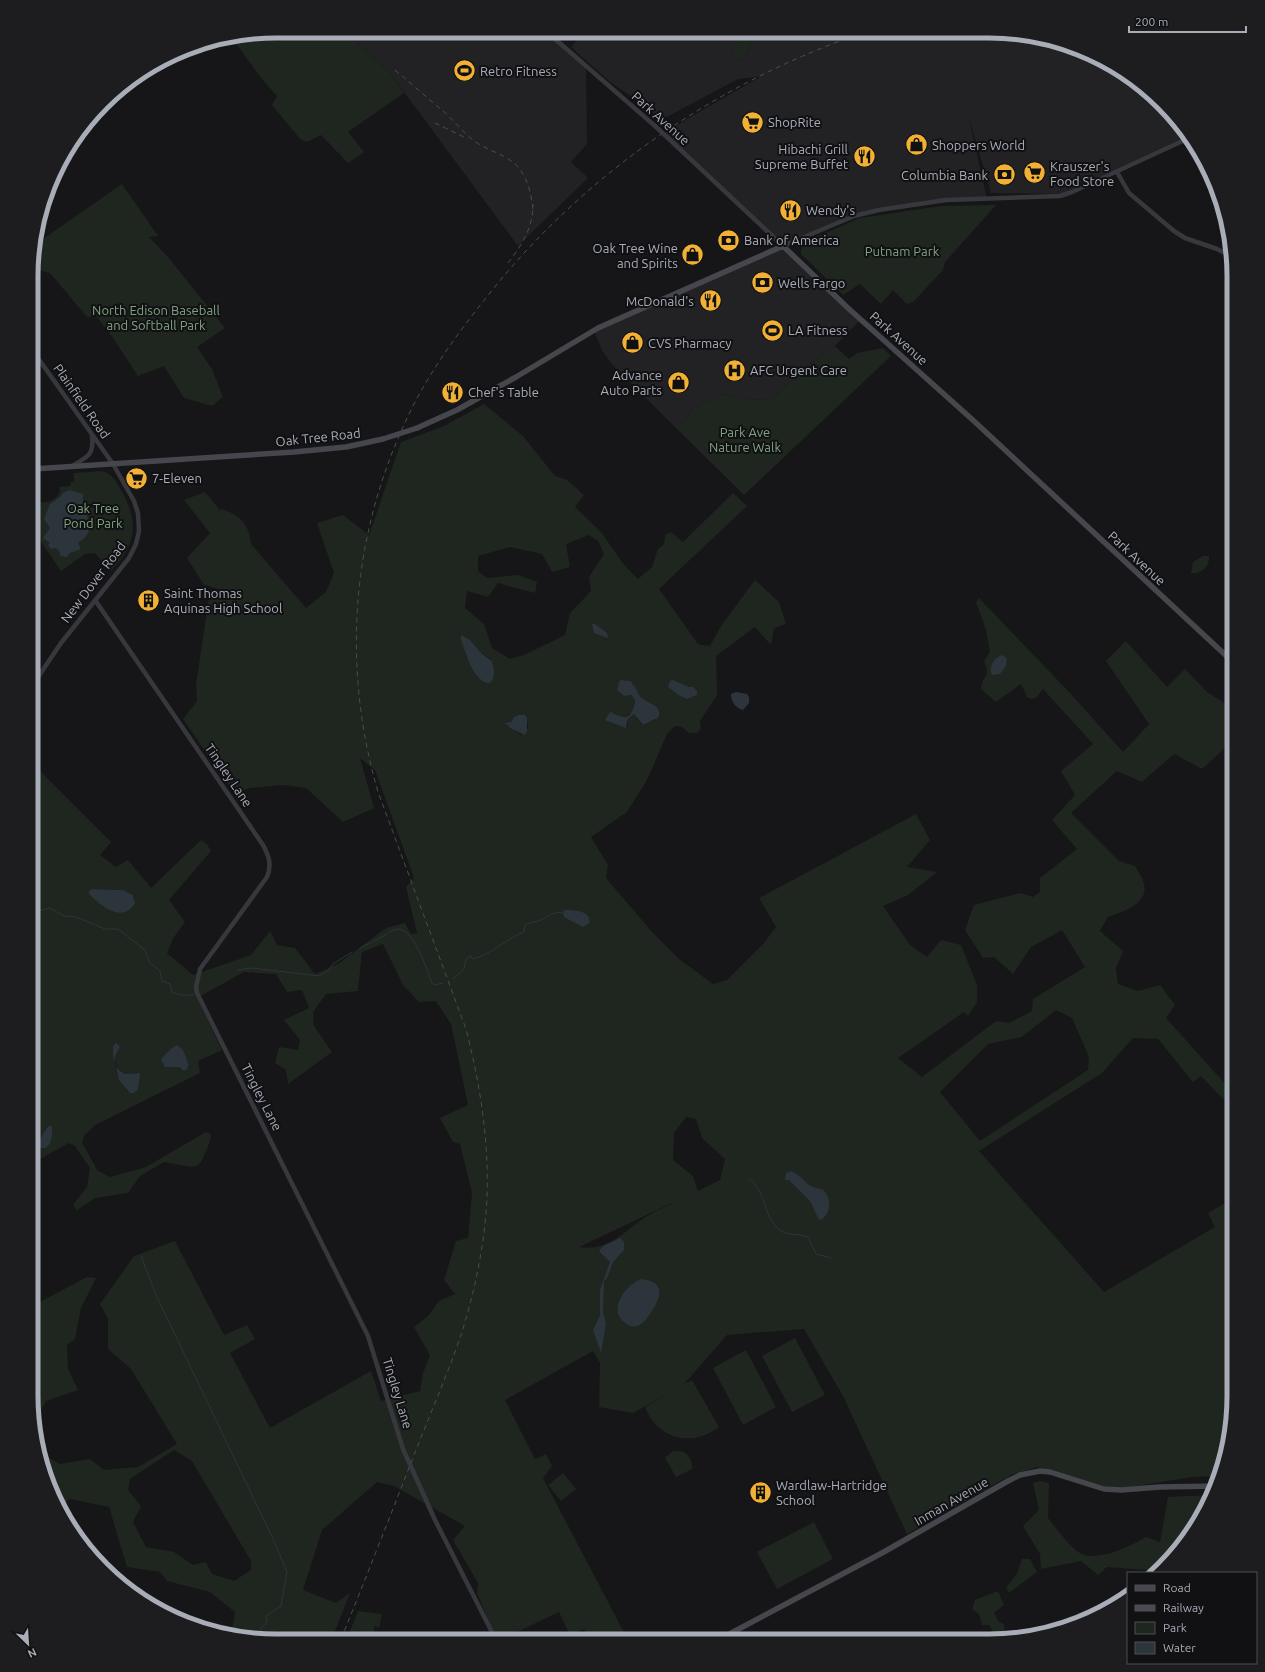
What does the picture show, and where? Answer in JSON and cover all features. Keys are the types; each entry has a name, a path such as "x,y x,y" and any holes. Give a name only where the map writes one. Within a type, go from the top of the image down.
{"main road":[{"name":"Oak Tree Road","path":"38,469 74,465 184,460 346,447 383,439 417,428 463,407 521,374 579,338 782,246"},
{"name":"Park Avenue","path":"782,246 849,309 986,432 1227,656"},
{"name":"Inman Avenue","path":"729,1634 882,1553 1020,1475 1030,1472 1045,1471 1104,1489 1121,1490 1160,1487 1209,1486"}],"street":[{"name":"Park Avenue","path":"554,38 655,126 782,246"},
{"path":"782,246 866,212 946,200 1055,197 1072,192 1184,140"},
{"path":"1117,172 1129,193 1174,231 1185,238 1226,253"},
{"name":"Plainfield Road","path":"38,358 113,464"},
{"path":"74,465 90,455 93,450 92,434"},
{"name":"New Dover Road","path":"38,677 61,643 129,558 136,544 139,531 135,505 113,464"},
{"name":"Tingley Lane","path":"95,600 263,844 267,853 270,864 267,877 200,969 196,987 197,993 368,1336 403,1450 435,1520 493,1634"}],"shaded area":[{"path":"351,38 554,38 586,66 587,144 571,162 588,178 518,246 390,73"},
{"path":"579,38 739,38 731,53 742,61 755,38 989,38 1020,40 1051,46 1066,51 1080,56 1108,70 1134,87 1146,97 1168,119 1183,138 1062,194 991,193 968,115 987,199 970,199 866,212 783,245 861,319 835,346 808,365 772,399 745,400 720,394 693,409 682,424 669,421 611,363 603,352 594,331 782,246 664,134 762,76 738,79 661,120 645,106 609,81 571,47"}],"green space":[{"path":"276,38 351,38 390,73 404,93 348,132 364,152 348,163 321,135 307,142 300,139 272,105 277,96 261,78 235,42"},
{"path":"739,38 755,38 742,61 731,53"},
{"name":"North Edison Baseball and Softball Park","path":"122,184 158,236 149,237 168,257 225,328 197,347 212,369 223,397 212,406 184,398 164,366 138,376 113,338 96,316 87,317 50,273 38,269 41,241"},
{"name":"Putnam Park","path":"996,205 945,262 943,270 913,302 907,304 893,290 881,304 860,284 843,295 801,254 802,243 860,218 941,206"},
{"name":"Park Ave Nature Walk","path":"835,346 849,359 857,353 883,348 891,356 744,495 669,421 682,424 693,409 720,394 745,400 772,399 808,365"},
{"path":"484,404 523,436 555,476 567,480 584,495 575,507 601,532 625,566 638,579 652,567 658,549 664,544 665,535 671,532 683,542 733,493 747,506 659,589 698,644 710,646 721,626 755,580 779,602 786,624 774,628 771,645 755,627 716,656 717,695 700,721 701,729 697,733 689,733 682,727 675,726 667,734 647,780 627,812 591,837 608,865 606,878 653,933 679,959 713,984 727,980 763,944 776,927 759,898 916,814 930,840 907,867 937,872 908,895 883,906 910,945 927,957 941,940 961,945 977,985 977,1002 968,1016 964,1012 898,1058 922,1077 996,1021 1009,1023 1032,1011 1033,999 1085,967 1062,930 1031,947 1013,974 994,957 983,958 965,930 974,905 1020,893 1033,897 1040,892 1040,878 1077,849 1052,820 1075,795 1061,771 1093,744 1043,689 1036,698 1031,699 1027,697 1021,684 996,702 981,689 981,685 987,674 984,661 990,652 986,630 976,602 979,598 1070,693 1123,752 1149,724 1106,661 1126,641 1167,687 1185,669 1207,692 1227,705 1227,746 1202,769 1174,754 1142,782 1117,771 1071,813 1119,861 1135,866 1142,877 1144,884 1142,897 1138,902 1127,910 1108,917 1100,931 1123,951 1116,968 1118,984 1138,991 1160,985 1175,1005 1166,1018 1227,1086 1227,1103 1201,1076 1193,1082 1158,1039 1133,1038 1102,1073 979,1151 1104,1292 1215,1227 1208,1213 1227,1202 1227,1396 1225,1427 1219,1458 1213,1476 1192,1477 1124,1488 1104,1486 1037,1467 1011,1475 907,1534 843,1396 804,1329 727,1335 684,1384 692,1380 719,1427 698,1437 676,1437 658,1427 651,1418 645,1407 669,1393 633,1413 599,1407 600,1363 593,1351 505,1400 535,1459 546,1454 552,1466 543,1478 625,1634 587,1634 584,1629 570,1634 559,1612 513,1634 494,1634 477,1593 478,1583 453,1540 465,1526 394,1486 377,1482 322,1530 303,1590 336,1603 350,1593 334,1634 276,1634 232,1630 235,1612 210,1592 167,1581 160,1572 127,1567 109,1507 70,1499 64,1504 56,1487 46,1456 60,1464 90,1459 104,1470 138,1467 177,1444 131,1369 108,1349 108,1319 100,1304 134,1256 175,1241 224,1335 247,1325 255,1339 230,1353 270,1428 371,1371 381,1401 420,1391 423,1373 430,1355 414,1327 428,1316 439,1301 455,1294 444,1280 456,1241 468,1238 472,1193 460,1144 453,1142 440,1118 468,1105 451,1024 436,1001 419,1002 403,985 383,944 362,952 358,991 326,994 313,1012 314,1026 332,1052 288,1084 286,1070 275,1063 279,1047 298,1050 300,1040 284,1020 309,1008 302,990 287,992 276,974 244,972 197,998 222,1050 198,1061 200,1073 95,1125 84,1136 82,1142 97,1170 110,1177 146,1167 206,1132 210,1133 211,1138 207,1149 201,1162 197,1166 191,1167 164,1162 140,1176 128,1193 95,1198 77,1210 73,1205 87,1187 90,1168 75,1146 69,1143 38,1160 38,1148 52,1136 52,1126 50,1125 38,1143 38,769 111,842 100,855 116,867 128,860 151,888 201,840 207,844 211,851 169,900 185,922 174,937 167,953 193,975 251,955 270,931 277,945 295,948 315,974 338,964 386,928 405,923 411,934 417,933 406,887 414,878 375,770 360,758 374,808 343,822 306,788 283,785 249,788 235,794 183,719 197,701 196,684 210,591 220,595 222,590 204,585 187,558 210,533 184,500 205,492 220,510 227,511 238,517 246,526 251,544 306,608 326,592 334,573 317,523 343,515 369,535 401,442 444,426","holes":["589,535 598,541 604,554 589,577 591,591 570,613 565,635 524,655 510,659 492,648 484,624 465,608 467,591 488,597 498,583 535,593 537,582 518,575 487,578 478,571 478,556 510,547 542,554 552,572 570,567 566,544","465,636 481,653 491,659 494,668 464,646 461,640","624,680 632,683 656,720 641,724 634,714 628,719 628,726 624,727 607,721 606,718 614,714 621,718 627,717 632,712 635,700 631,695 624,696 617,688","527,718 528,728 521,735 506,725 506,722","93,889 123,890 133,895 135,900","1056,1010 1072,1018 1089,1057 1088,1070 980,1141 940,1092 988,1044 1022,1037","114,1044 119,1048 115,1054 115,1057 120,1071 125,1074 139,1073 138,1089 128,1091 118,1077 115,1066","174,1046 189,1063 189,1067 182,1070 179,1067 166,1067 165,1055","686,1117 696,1119 702,1138 725,1159 720,1180 698,1191 693,1176 673,1160 674,1133","674,1202 649,1215 609,1243 590,1248 579,1247","174,1450 192,1461 251,1561 251,1570 234,1581 212,1574 206,1562 193,1565 174,1552 146,1547 133,1522 141,1506 128,1490 130,1479"]},
{"name":"Oak Tree Pond Park","path":"102,471 109,474 114,478 131,512 133,523 130,542 120,561 111,571 95,553 85,554 61,571 38,537 38,502 48,502 54,499 60,491 59,487 70,486 71,482 74,482 74,473"},
{"path":"1203,556 1209,556 1208,563 1204,569 1191,573 1193,562"},
{"path":"87,1277 96,1278 81,1308 75,1339 67,1345 68,1369 78,1390 46,1401 39,1414 38,1396 38,1303"},
{"path":"795,1338 825,1395 792,1412 762,1356"},
{"path":"746,1350 776,1407 743,1425 713,1368"},
{"path":"673,1451 681,1451 685,1453 690,1458 692,1465 692,1469 676,1477 665,1458"},
{"path":"563,1473 576,1489 561,1501 548,1485"},
{"path":"1040,1481 1049,1483 1048,1518 1065,1540 1077,1551 1084,1555 1092,1556 1112,1553 1146,1537 1160,1542 1168,1497 1205,1495 1195,1515 1178,1541 1151,1570 1107,1567 1098,1575 1081,1561 1041,1569 1040,1554 1023,1526 1039,1510 1033,1483"},
{"path":"814,1522 833,1559 777,1589 757,1552"},
{"path":"1022,1559 1030,1559 1037,1572 1009,1593 1006,1587 1017,1574"},
{"path":"998,1591 1004,1605 994,1613 999,1622 1004,1624 1005,1633 994,1634 989,1625 982,1625 979,1614 972,1609 975,1600"},
{"path":"358,1611 382,1614 379,1628 374,1626 374,1634 349,1634"}],"water":[{"path":"69,490 83,494 83,502 85,505 89,530 84,538 78,543 81,549 70,553 67,557 60,556 60,553 56,548 51,549 48,545 50,543 43,538 50,528 44,519 50,504"},
{"path":"592,624 595,624 607,633 608,638 594,633"},
{"path":"462,635 470,640 481,653 492,661 494,676 490,683 484,682 475,673 461,640"},
{"path":"1002,655 1007,658 1006,666 1000,674 992,675 992,663 996,658"},
{"path":"621,680 630,681 641,697 657,707 659,710 658,718 642,724 634,714 628,719 626,728 605,720 611,712 621,717 628,716 630,715 634,706 635,700 631,695 624,696 617,690"},
{"path":"673,680 689,687 693,687 697,691 697,695 687,699 680,696 668,687 670,681"},
{"path":"736,692 747,694 749,697 749,703 743,710 736,706 731,699 731,694"},
{"path":"525,715 527,718 527,732 524,735 510,728 505,723 512,721 514,717"},
{"path":"92,889 123,890 133,895 135,903 130,909 118,913 105,908 89,894 89,891"},
{"path":"563,911 582,912 588,916 589,923 583,927 564,917"},
{"path":"116,1043 120,1047 115,1058 118,1069 125,1074 139,1073 140,1075 138,1089 134,1093 130,1093 119,1080 113,1055 113,1046"},
{"path":"177,1045 183,1050 189,1065 184,1071 179,1067 165,1067 161,1060 168,1051"},
{"path":"50,1125 52,1126 52,1138 48,1146 45,1148 38,1148 42,1136"},
{"path":"791,1171 801,1177 809,1185 823,1190 826,1193 829,1206 824,1218 820,1220 810,1201 789,1180 785,1180 786,1173"},
{"path":"620,1238 624,1242 624,1250 613,1262 607,1278 604,1281 603,1312 606,1324 601,1353 593,1330 600,1315 600,1290 610,1262 599,1251 603,1246"},
{"path":"641,1279 655,1283 658,1287 659,1297 654,1308 645,1320 637,1326 632,1326 625,1323 620,1317 618,1305 621,1298 630,1286"}],"waterway":[{"path":"38,911 50,908 64,916 76,917 105,929 118,929 145,950 149,962 160,971 162,981 170,984 172,992 180,995 194,995"},
{"path":"453,979 464,969 466,959 471,956 473,959 480,957 493,950 511,938 524,932 525,925 527,924 541,920 554,913 563,913"},
{"path":"360,948 379,939 392,930 400,929 407,933 418,948 432,983 435,985 443,983"},
{"path":"237,970 252,968 319,976 329,970 333,964 352,952"},
{"path":"749,1179 759,1190 771,1220 775,1226 784,1233 808,1237 816,1254 831,1258"},
{"path":"141,1256 156,1295 274,1541 287,1572 281,1606 266,1616 267,1622 258,1633"}],"railway":[{"path":"343,1634 461,1335 471,1301 482,1249 487,1197 487,1154 485,1133 479,1091 466,1029 378,792 366,743 359,693 356,644 358,595 365,546 377,498 393,450 414,404 433,370 479,307 503,277 540,236 580,198 622,163 666,131 712,102 761,76 811,53 849,38"},
{"path":"395,70 442,110 478,144 507,158 517,166 526,181 530,192 533,209"},
{"path":"435,123 468,139"},
{"path":"508,263 526,236 531,221 533,204"}],"place":[{"name":"Retro Fitness","path":"465,71"},
{"name":"ShopRite","path":"752,122"},
{"name":"Shoppers World","path":"916,145"},
{"name":"Hibachi Grill Supreme Buffet","path":"864,156"},
{"name":"Krauszer's Food Store","path":"1035,173"},
{"name":"Columbia Bank","path":"1004,175"},
{"name":"Wendy's","path":"790,210"},
{"name":"Bank of America","path":"729,240"},
{"name":"Oak Tree Wine and Spirits","path":"693,255"},
{"name":"Wells Fargo","path":"762,283"},
{"name":"McDonald's","path":"710,301"},
{"name":"LA Fitness","path":"772,330"},
{"name":"CVS Pharmacy","path":"633,343"},
{"name":"AFC Urgent Care","path":"734,370"},
{"name":"Advance Auto Parts","path":"678,382"},
{"name":"Chef's Table","path":"453,392"},
{"name":"7-Eleven","path":"137,478"},
{"name":"Saint Thomas Aquinas High School","path":"149,600"},
{"name":"Wardlaw-Hartridge School","path":"761,1492"}]}
